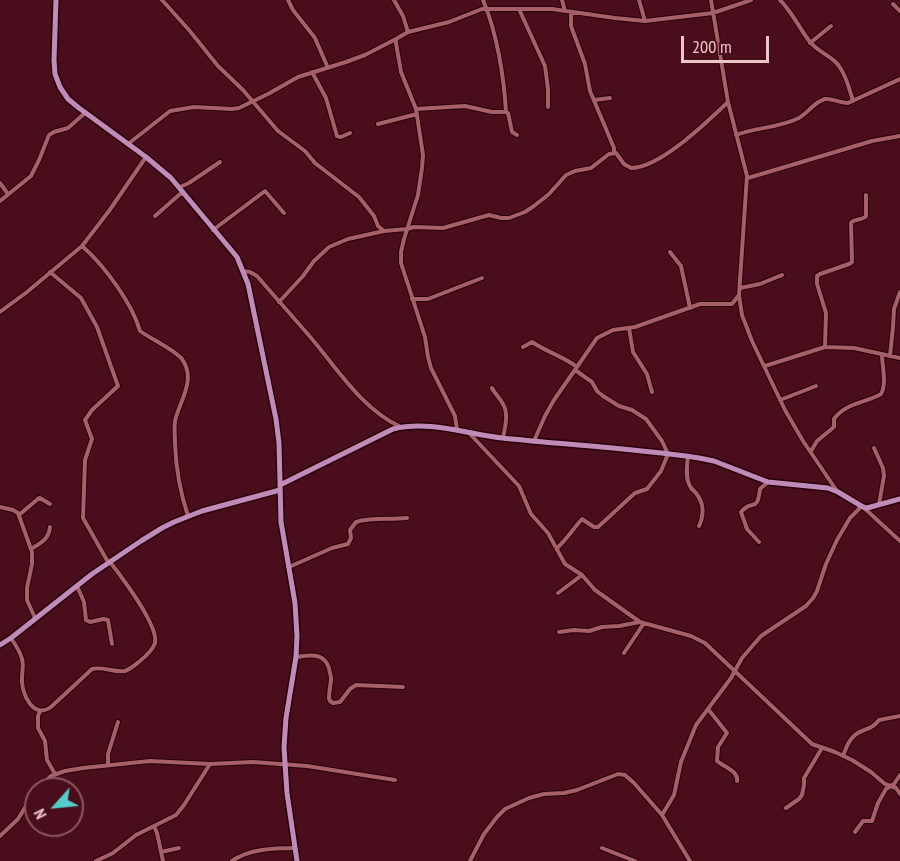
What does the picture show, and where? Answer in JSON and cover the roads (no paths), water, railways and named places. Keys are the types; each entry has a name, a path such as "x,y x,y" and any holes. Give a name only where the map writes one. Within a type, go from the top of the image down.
{"main road":[{"path":"56,0 54,60 60,87 68,99 146,157 182,190 237,257 252,303 276,419 279,443 281,522 295,603 296,657 286,718 284,747 297,861"},
{"path":"0,645 109,562 162,528 188,516 280,487 393,429 402,427 433,427 504,438 688,456 714,461 768,482 828,488 867,508 900,499"}],"street":[{"path":"162,0 218,66 278,131 359,197 374,216 378,226 384,231"},
{"path":"288,0 315,38 328,68"},
{"path":"394,0 403,16 408,32"},
{"path":"483,0 505,86 506,112 512,132 517,135"},
{"path":"562,0 565,11"},
{"path":"639,0 645,21"},
{"path":"711,0 728,102 747,178 739,295 745,322 780,400 803,441 838,492"},
{"path":"128,144 167,113 176,109 194,107 232,109 253,102 298,76 365,55 408,32 449,22 478,10 540,9 645,21 713,13 751,0"},
{"path":"780,0 789,9 810,43 837,64 853,101"},
{"path":"893,4 900,11"},
{"path":"519,9 545,66 548,107"},
{"path":"571,12 571,26 594,100 614,153"},
{"path":"810,43 831,26"},
{"path":"396,39 402,72 416,112 422,149 422,168 415,205 402,246 401,260 425,337 431,368 455,416 457,430"},
{"path":"312,72 326,98 337,136 341,137 351,133"},
{"path":"736,135 788,123 826,99 848,103 900,79"},
{"path":"594,100 610,98"},
{"path":"279,302 329,247 348,239 384,231 407,229 414,226 442,228 483,216 489,215 505,219 518,215 544,198 566,175 591,168 609,154 618,155 627,167 644,166 701,129 728,102"},
{"path":"378,124 438,106 465,106 492,112 506,112"},
{"path":"0,201 30,176 51,133 68,128 85,113"},
{"path":"747,178 872,141 900,136"},
{"path":"0,312 82,246 146,157"},
{"path":"155,216 189,183 220,162"},
{"path":"0,183 8,194"},
{"path":"213,230 265,191 284,213"},
{"path":"825,347 826,313 817,284 817,276 852,262 852,221 865,218 866,195"},
{"path":"82,246 109,274 136,319 140,331 177,355 186,366 186,389 174,427 177,469 183,503 188,516"},
{"path":"670,252 681,266 690,308"},
{"path":"243,271 257,276 353,389 388,420 402,427"},
{"path":"11,638 23,662 21,680 25,694 34,708 40,711 51,708 92,669 121,671 130,669 147,655 155,643 153,629 146,615 109,562 83,518 85,460 92,439 85,420 92,410 118,388 118,384 97,327 81,298 50,272"},
{"path":"740,288 760,284 782,275"},
{"path":"412,299 428,299 482,278"},
{"path":"890,356 894,309 900,292"},
{"path":"534,441 545,416 597,338 613,330 629,328 704,304 729,304 739,295"},
{"path":"629,328 633,352 648,374 652,392"},
{"path":"523,347 532,342 569,361 592,382 603,396 645,419 662,441 668,454 661,471 647,489 635,493 598,527 582,519 565,541 556,548"},
{"path":"765,366 825,347 854,348 900,358"},
{"path":"811,452 817,441 834,427 834,418 840,412 881,394 884,390 882,354"},
{"path":"780,400 816,386"},
{"path":"492,388 506,410 504,438"},
{"path":"470,434 519,486 531,514 548,532 566,564 582,575 600,594 642,622 692,636 705,643 808,741 843,756 871,772 885,784 896,788 900,794"},
{"path":"874,448 884,476 879,505"},
{"path":"688,456 688,483 700,498 702,506 699,526"},
{"path":"759,542 745,526 741,512 745,507 757,503 760,489 768,482"},
{"path":"19,515 40,498 50,504"},
{"path":"662,815 674,795 681,762 693,730 735,672 742,658 761,636 806,606 813,598 818,591 826,564 837,540 850,518 861,506 900,541"},
{"path":"0,507 13,510 19,515 31,549 33,557 27,600 35,618"},
{"path":"288,567 332,548 348,544 351,538 350,530 356,522 382,518 407,518"},
{"path":"31,549 44,541 50,527"},
{"path":"558,593 582,575"},
{"path":"77,586 84,602 86,620 90,622 108,620 112,644"},
{"path":"559,632 589,631 642,622"},
{"path":"624,653 642,622"},
{"path":"296,657 317,655 327,662 331,678 329,698 333,703 340,702 356,685 403,687"},
{"path":"708,709 727,733 718,747 717,761 736,773 737,781"},
{"path":"40,711 38,728 45,741 47,760 55,774"},
{"path":"843,756 850,740 858,733 875,726 879,720 900,716"},
{"path":"108,765 108,754 117,722"},
{"path":"786,808 802,795 804,778 822,748"},
{"path":"51,777 83,768 150,761 285,764 395,780"},
{"path":"96,861 113,853 136,835 180,812 210,764"},
{"path":"470,861 484,834 505,809 529,798 577,790 618,774 634,783 662,815 690,861"},
{"path":"855,832 863,821 872,820 878,802 886,789 900,776"},
{"path":"0,836 18,819 24,809"},
{"path":"154,826 162,861"},
{"path":"161,852 179,848"},
{"path":"232,861 246,853 277,848 295,848"},
{"path":"602,848 635,861"}]}
